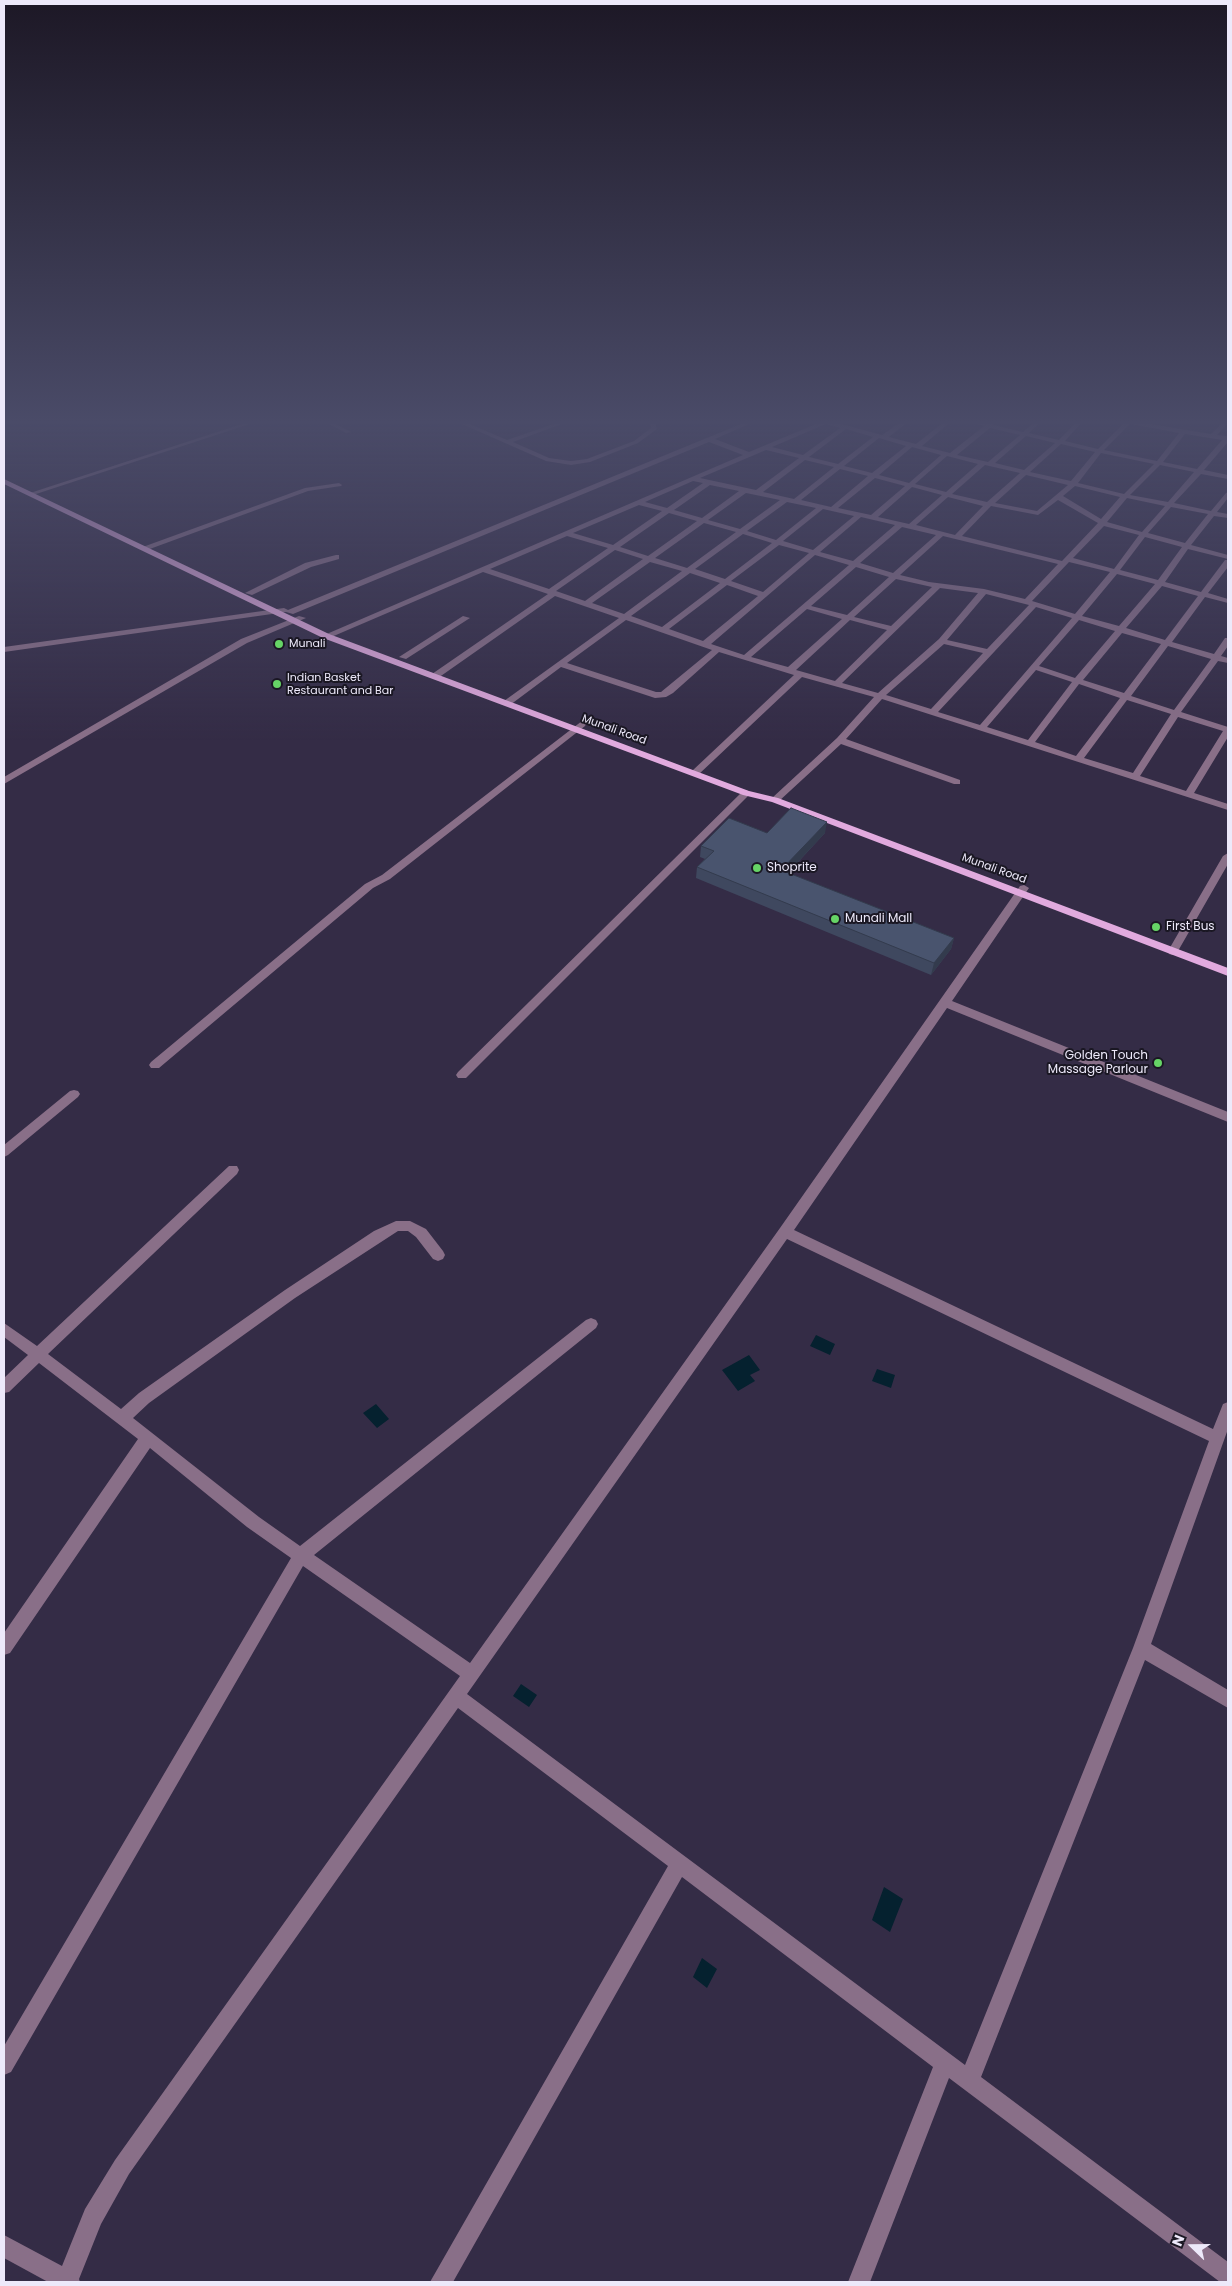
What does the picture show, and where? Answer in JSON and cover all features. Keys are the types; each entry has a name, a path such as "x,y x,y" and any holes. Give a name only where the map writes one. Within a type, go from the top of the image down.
{"main road":[{"name":"Munali Road","path":"107,528 249,593 330,634 776,798 1174,948 1228,972"},
{"name":"Munali Road","path":"147,547 273,611 292,615"},
{"name":"Munali Road","path":"330,634 403,657 438,674"},
{"name":"Munali Road","path":"698,770 746,793 776,798"},
{"name":"Munali Road","path":"1174,948 1228,964"}],"street":[{"path":"147,547 200,528"},
{"path":"4,781 244,640 292,615 498,528"},
{"path":"330,634 578,528"},
{"path":"438,674 642,528"},
{"path":"586,604 693,528"},
{"path":"726,528 895,576 938,585 984,591 1228,661"},
{"path":"511,701 747,528"},
{"path":"662,630 796,528"},
{"path":"705,644 844,528"},
{"path":"745,658 807,607 896,528"},
{"path":"913,528 1115,572 1228,601"},
{"path":"957,537 966,528"},
{"path":"933,712 1030,604 1065,561 1097,528"},
{"path":"1118,528 1228,557"},
{"path":"982,728 1115,572 1150,528"},
{"path":"1030,742 1078,680 1160,583 1201,528"},
{"path":"566,533 651,558 764,595"},
{"path":"790,670 850,618 941,534"},
{"path":"249,593 308,565 336,557"},
{"path":"1079,758 1228,562"},
{"path":"483,569 745,658 933,712 1228,807"},
{"path":"837,683 938,585"},
{"path":"776,798 840,740 880,696 942,640 984,591"},
{"path":"807,607 893,629"},
{"path":"4,650 273,611 292,615"},
{"path":"403,657 466,618"},
{"path":"942,640 988,652"},
{"path":"1135,776 1176,712 1228,640"},
{"path":"562,665 655,695 663,695 670,692 719,648"},
{"path":"1034,667 1228,730 1189,794"},
{"path":"698,770 801,673"},
{"path":"155,1065 370,886 386,878 578,726"},
{"path":"840,740 957,782"},
{"path":"462,1075 746,793"},
{"path":"1174,948 1228,856"},
{"path":"4,2246 68,2282 93,2217 122,2167 785,1232 946,1003 1022,891"},
{"path":"946,1003 1228,1117"},
{"path":"4,1152 74,1094"},
{"path":"4,1387 233,1170"},
{"path":"121,1419 144,1398 290,1294 380,1234 396,1226 410,1226 421,1233 438,1255"},
{"path":"785,1232 1217,1438"},
{"path":"4,2065 301,1556 591,1324"},
{"path":"4,1328 38,1356 148,1438 253,1522 471,1674"},
{"path":"968,2081 1141,1648 1228,1409"},
{"path":"4,1647 148,1438"},
{"path":"1141,1648 1228,1700"},
{"path":"456,1696 1228,2275"},
{"path":"441,2282 680,1863"},
{"path":"859,2282 945,2063"}],"water":[{"path":"816,1335 835,1344 830,1355 810,1346"},
{"path":"749,1355 760,1370 750,1375 755,1381 738,1391 722,1370"},
{"path":"877,1369 895,1375 891,1388 872,1381"},
{"path":"376,1404 389,1419 377,1428 363,1413"},
{"path":"521,1684 537,1695 529,1707 513,1696"},
{"path":"884,1887 903,1899 890,1932 872,1920"},
{"path":"702,1958 717,1969 707,1988 693,1977"}],"building":[{"name":"Munali Mall","path":"791,808 827,822 781,870 954,938 934,963 697,867 714,851 701,846 729,818 767,833"}],"place":[{"name":"Munali","path":"279,644"},
{"name":"Indian Basket Restaurant and Bar","path":"277,684"},
{"name":"Shoprite","path":"757,868"},
{"name":"Munali Mall","path":"835,919"},
{"name":"First Bus","path":"1156,927"},
{"name":"Golden Touch Massage Parlour","path":"1158,1063"}]}
